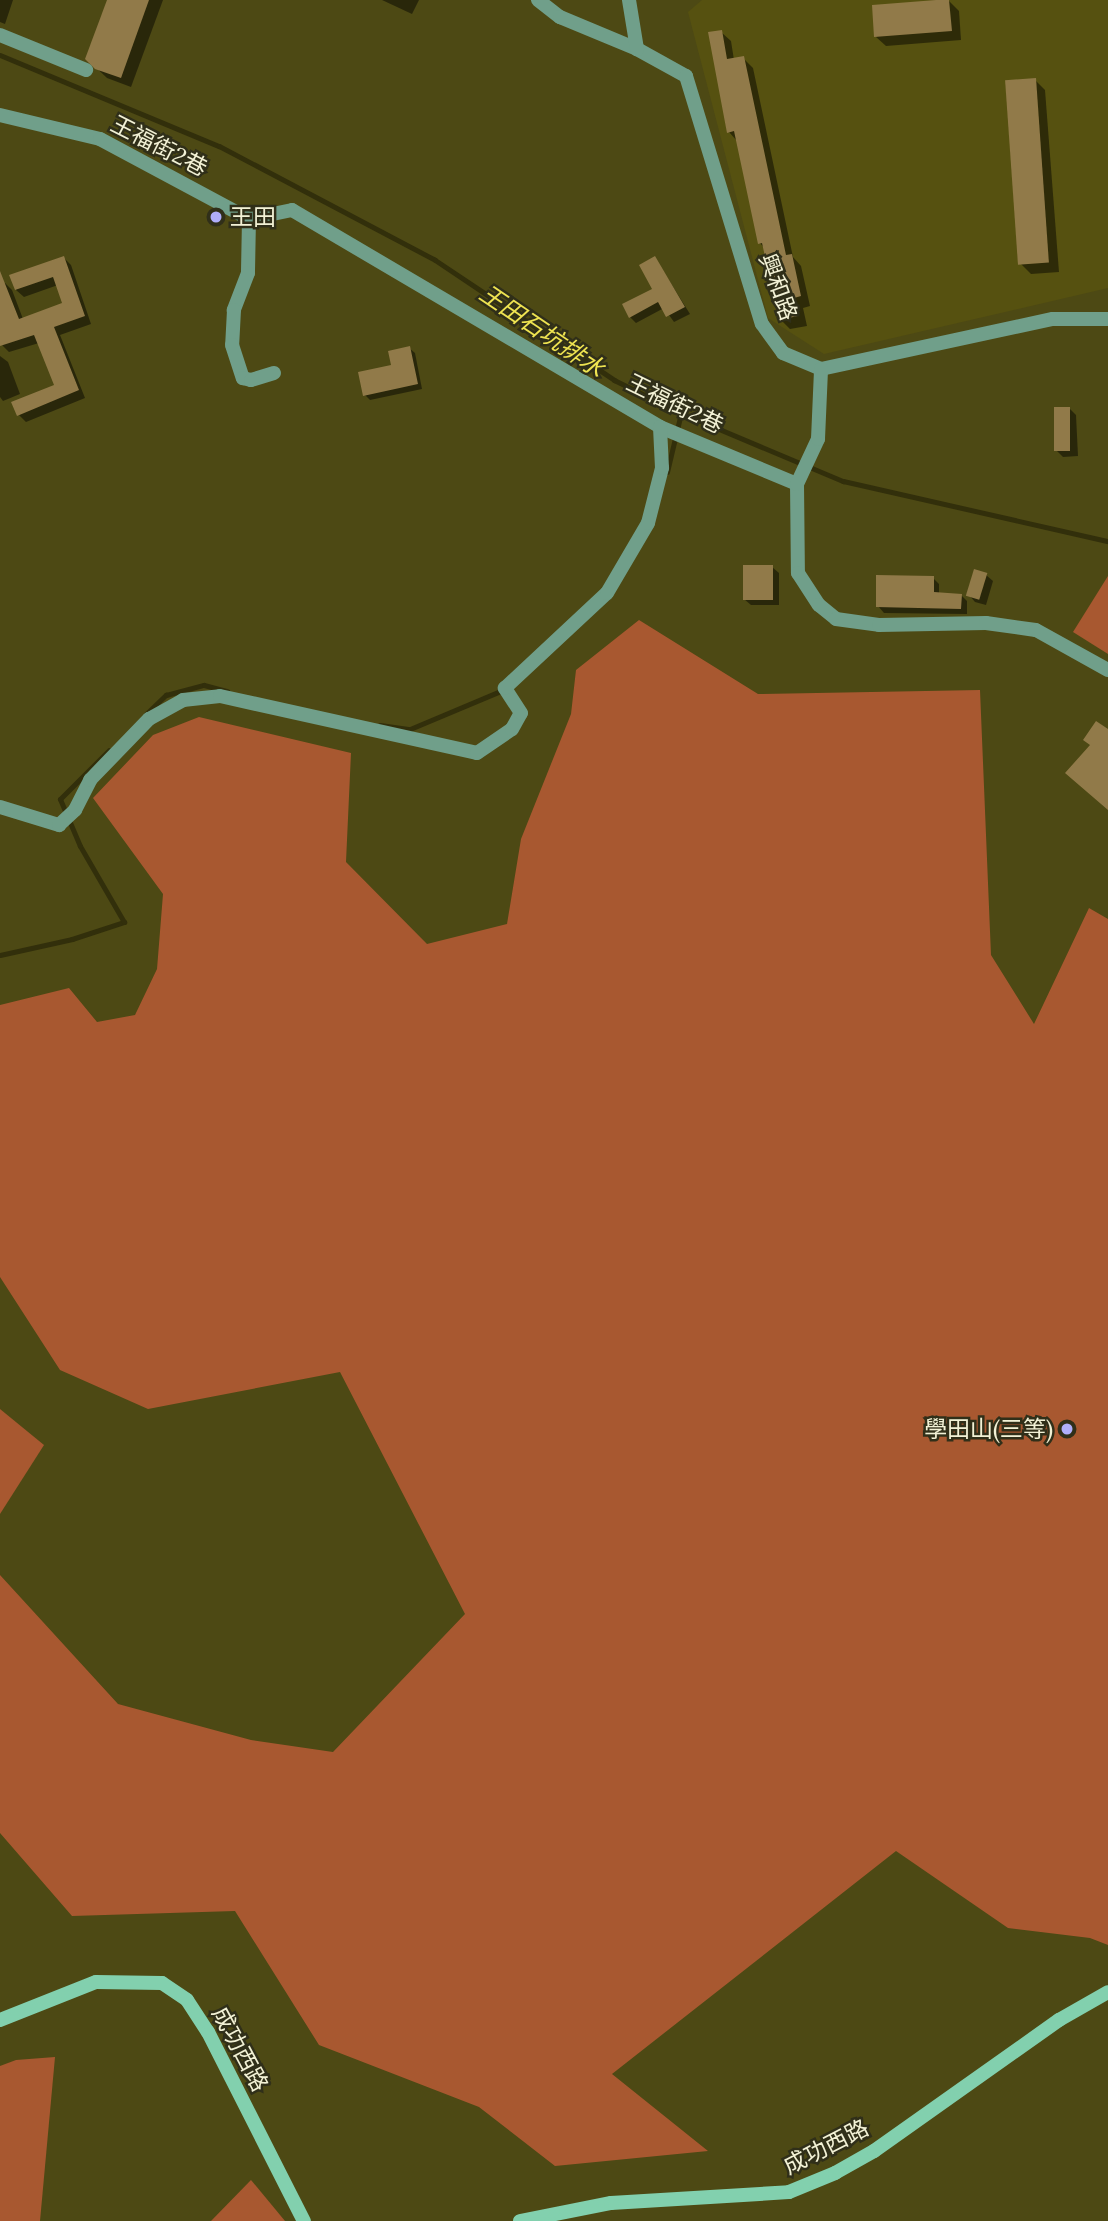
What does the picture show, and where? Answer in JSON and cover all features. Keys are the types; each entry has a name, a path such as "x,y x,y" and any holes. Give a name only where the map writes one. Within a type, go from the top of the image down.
{"street":[{"name":"興和路","path":"538,0 560,17 637,49 686,76 762,324 783,353 821,369"},
{"path":"629,0 637,49"},
{"path":"0,35 86,71"},
{"name":"王福街2巷","path":"0,115 100,139 249,219 292,209 671,431 797,484"},
{"path":"249,219 248,273 234,310 232,345 243,378 251,380 274,373"},
{"path":"1108,319 1053,319 821,369 818,439 797,484 798,573 819,605 836,619 879,625 986,623 1036,630 1108,670"},
{"path":"0,807 59,825 75,810 90,780 149,719 183,701 220,696 477,753 512,730 521,713 505,688 607,593 648,523 671,431"},
{"name":"成功西路","path":"0,2020 96,1982 162,1983 187,2000 208,2032 304,2221"},
{"name":"成功西路","path":"520,2221 611,2203 789,2192 835,2173 874,2151 1059,2020 1108,1992"}],"shaded area":[{"path":"702,0 1108,0 1108,288 824,354 768,318 688,12"},
{"path":"1108,576 1108,654 1073,632"},
{"path":"639,620 758,694 980,690 991,955 1034,1024 1089,908 1108,919 1108,1945 1090,1938 1008,1928 896,1851 612,2074 708,2151 555,2166 479,2107 319,2045 235,1911 72,1916 0,1833 0,1575 118,1704 251,1740 333,1752 465,1614 340,1372 148,1409 60,1370 0,1277 0,1005 69,988 97,1022 135,1015 157,969 163,894 93,798 153,735 199,717 351,753 346,862 427,944 507,924 521,839 571,714 576,670"},
{"path":"0,1409 44,1445 0,1514"},
{"path":"55,2057 40,2221 0,2221 0,2066 16,2060"},
{"path":"251,2180 285,2221 211,2221"}],"building":[{"path":"107,0 149,0 121,78 95,69 85,59"},
{"path":"949,0 952,31 874,37 872,5"},
{"path":"722,30 727,59 744,56 786,255 792,254 801,296 794,298 798,316 779,320 762,243 758,244 734,131 727,133 708,32"},
{"path":"1036,78 1049,263 1018,265 1005,80"},
{"path":"64,256 85,316 54,327 79,390 17,416 11,402 54,385 34,335 0,346 0,271 19,319 62,303 53,277 15,290 9,275"},
{"path":"655,256 685,307 666,317 658,302 629,318 622,304 652,289 639,265"},
{"path":"410,346 418,384 363,396 358,372 391,365 388,351"},
{"path":"1054,407 1070,407 1070,451 1054,451"},
{"path":"743,565 773,565 773,600 743,600"},
{"path":"974,569 987,573 979,600 966,596"},
{"path":"876,575 934,576 934,592 962,594 961,609 876,607"},
{"path":"1096,721 1108,729 1108,810 1065,773 1090,745 1083,740"}],"waterway":[{"name":"王田石坑排水","path":"0,55 219,146 435,260 614,380 681,413 843,481 1108,541"},
{"path":"667,472 681,413"},
{"path":"146,714 166,695 204,685 227,691"},
{"path":"380,725 410,729 505,689"},
{"path":"0,955 72,939 124,922 80,846 60,799 109,750"}],"place":[{"name":"王田","path":"216,217"},
{"name":"學田山(三等)","path":"1067,1429"}]}
